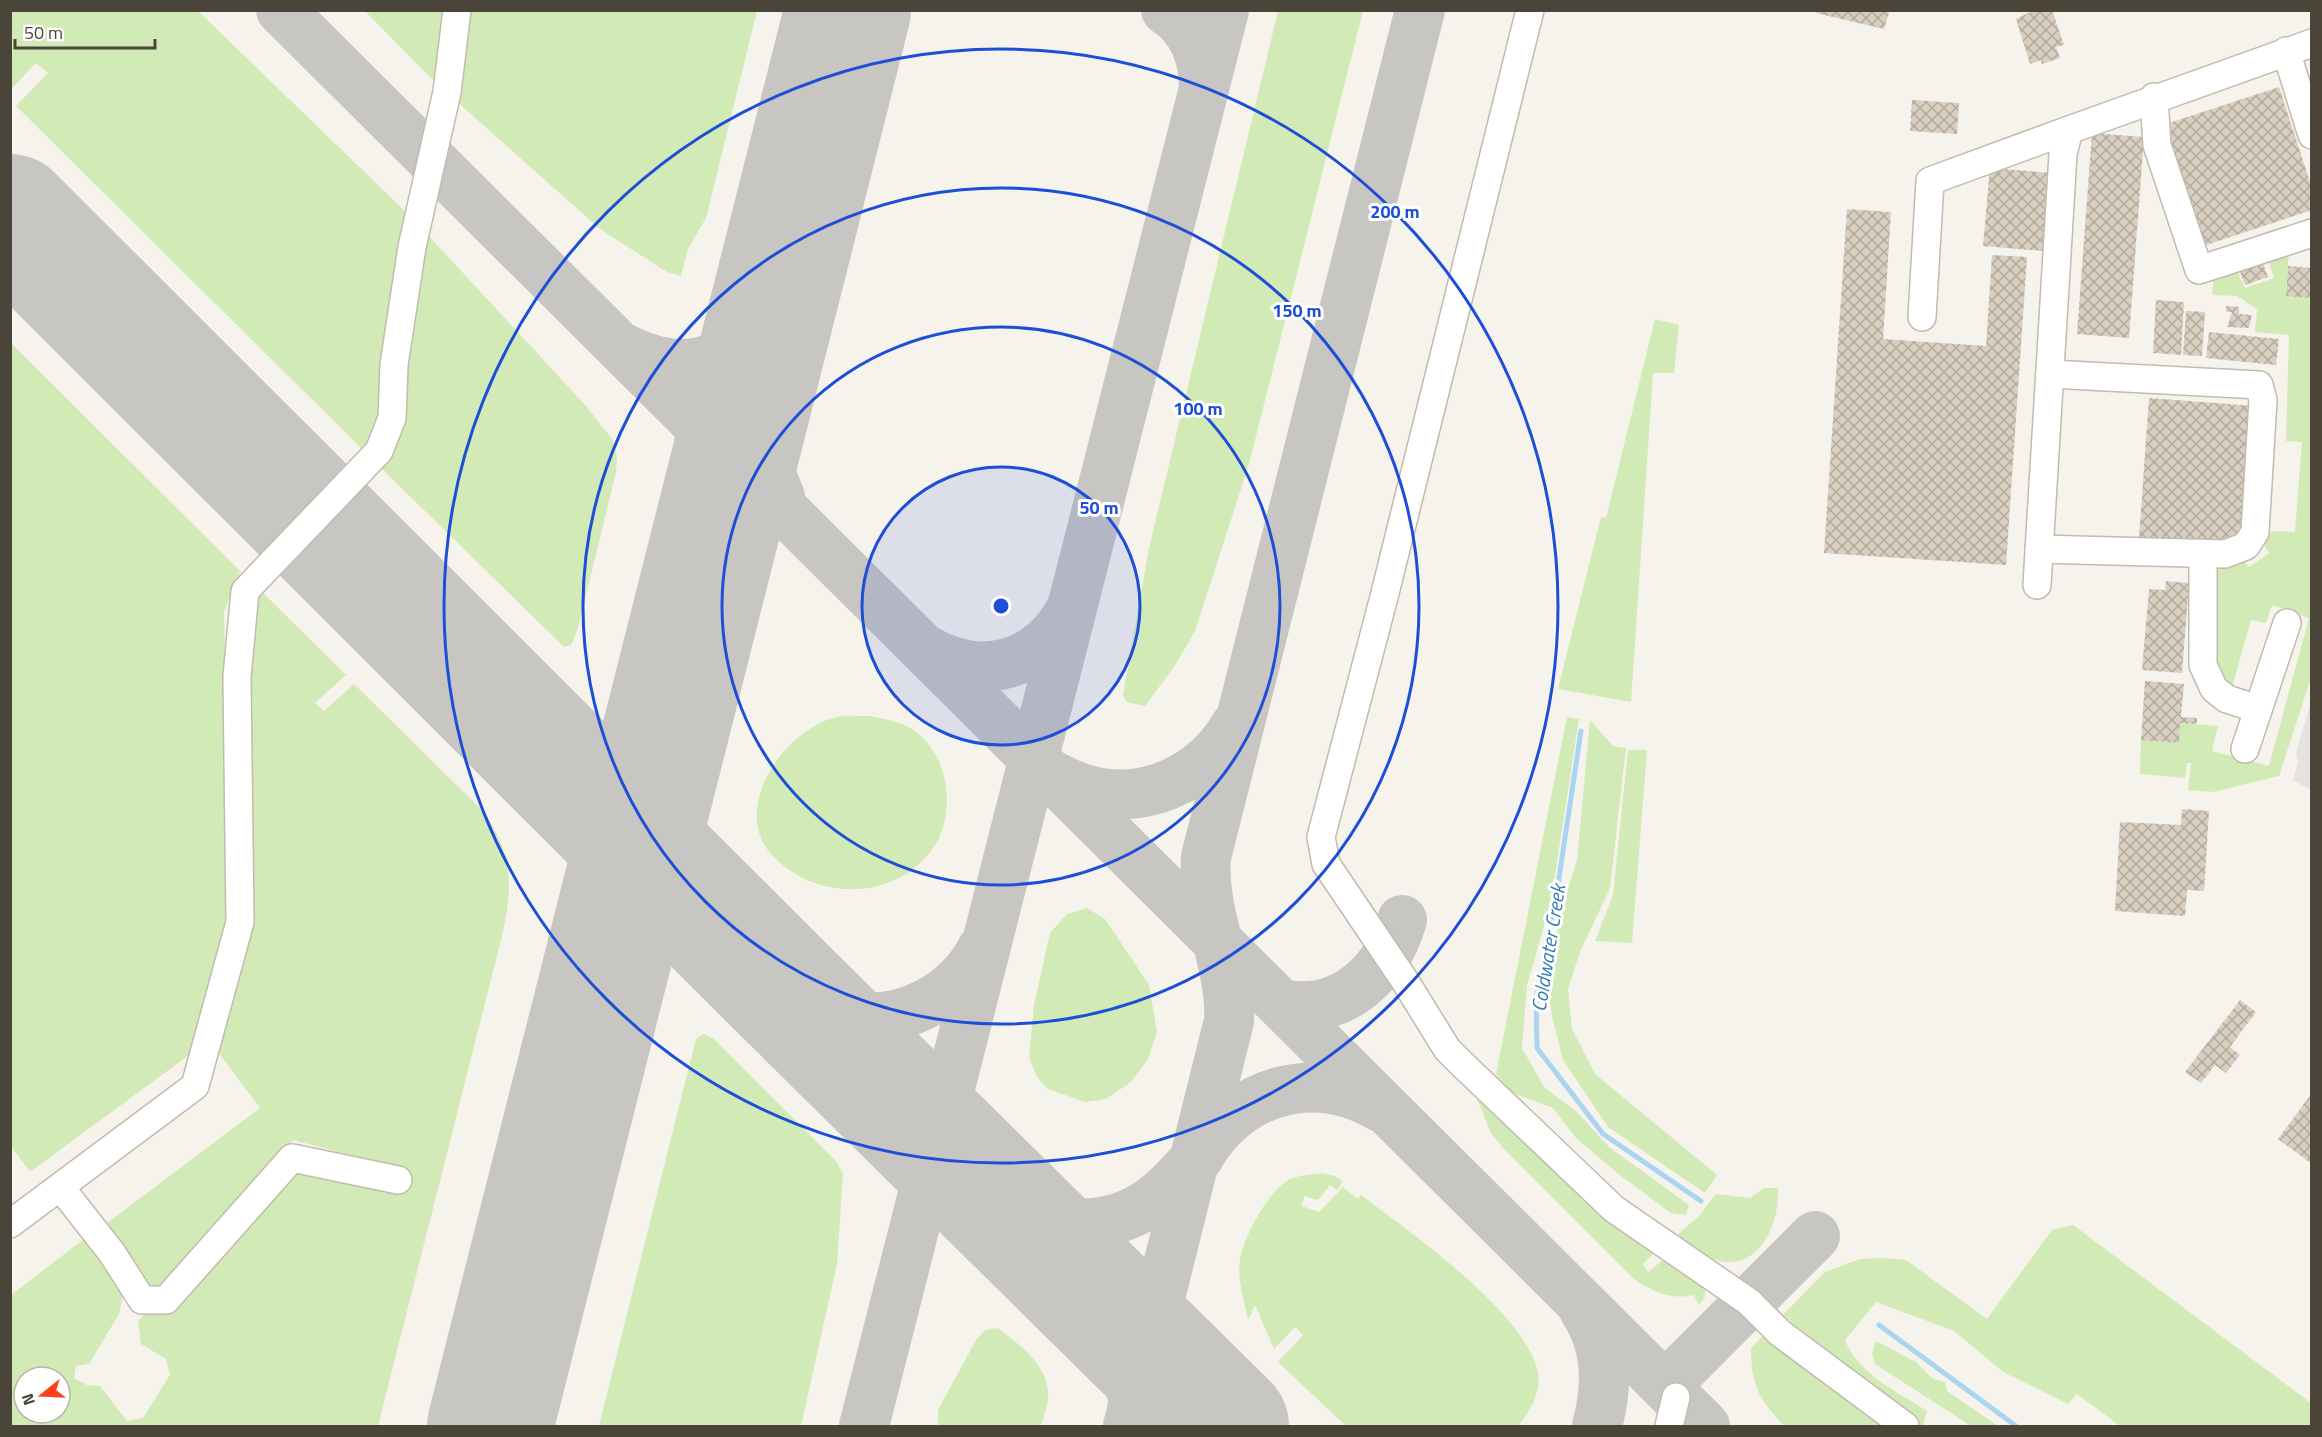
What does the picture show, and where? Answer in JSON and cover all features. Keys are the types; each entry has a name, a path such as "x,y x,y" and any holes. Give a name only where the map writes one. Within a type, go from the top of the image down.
{"lane":[{"path":"10,1224 195,1086 240,922 237,677 245,591 379,451 392,418 393,365 410,258 447,92 457,10"},
{"path":"1530,10 1384,597 1321,837 1326,864 1405,981 1447,1049 1510,1112 1614,1209 1749,1302 1780,1333 1905,1426"},
{"path":"1922,317 1930,181 2154,97 2312,43"},
{"path":"2286,51 2312,135"},
{"path":"2154,97 2157,145 2199,270 2312,233"},
{"path":"2037,585 2063,153 2069,130"},
{"path":"2039,549 2225,554 2246,546 2255,532 2263,400 2259,385 2050,374"},
{"path":"2203,554 2203,665 2214,689 2227,699 2258,709"},
{"path":"2245,749 2288,623"},
{"path":"61,1188 112,1253 142,1300 165,1300 292,1158 398,1180"},
{"path":"1669,1426 1676,1397"}],"green space":[{"path":"11,11 198,11 408,214 380,413 374,436 362,449 16,106 48,73 36,63 11,89"},
{"path":"445,11 435,82 366,12"},
{"path":"466,11 757,11 706,218 688,249 681,276 667,272 600,229 455,100"},
{"path":"1278,11 1363,11 1249,464 1195,631 1176,664 1145,706 1126,702 1123,695 1149,548"},
{"path":"427,234 586,406 612,439 617,456 616,472 578,628 571,645 564,647 379,466 402,392"},
{"path":"2289,248 2286,295 2311,298 2311,678 2279,776 2213,792 2188,790 2191,763 2187,763 2185,778 2140,774 2141,740 2178,743 2180,723 2218,726 2212,751 2269,766 2309,618 2272,605 2266,623 2251,620 2232,687 2225,685 2214,664 2214,585 2218,570 2226,564 2243,561 2249,567 2269,553 2261,540 2264,536 2276,532 2295,532 2302,442 2286,441 2289,335 2255,332 2257,309 2237,296 2212,295 2214,273 2235,266 2245,288 2274,278 2267,255"},
{"path":"1655,319 1679,325 1674,373 1653,373 1631,702 1558,689 1601,517 1606,518"},
{"path":"11,343 240,571 224,612 230,863 225,928 189,1055 30,1172 11,1146"},
{"path":"258,588 346,675 315,703 324,711 354,684 483,811 501,842 506,857 509,886 502,936 378,1426 11,1426 11,1295 88,1236 124,1291 119,1314 89,1364 76,1366 74,1378 87,1385 100,1386 127,1421 143,1418 170,1375 166,1359 141,1344 138,1321 286,1171 302,1168 401,1194 405,1169 293,1140 169,1287 143,1289 102,1227 260,1108 218,1052 250,602"},
{"path":"869,716 909,727 930,747 944,775 947,791 944,823 931,851 915,868 895,880 874,887 852,889 829,887 808,880 788,869 771,854 760,835 757,814 760,793 769,772 782,753 799,737 818,724 837,717"},
{"path":"1567,717 1579,719 1551,901 1527,986 1522,1048 1544,1087 1578,1113 1609,1147 1689,1205 1686,1215 1671,1213 1621,1176 1576,1138 1553,1108 1513,1093 1496,1074"},
{"path":"1590,720 1613,746 1626,748 1610,888 1580,952 1568,989 1572,1029 1595,1074 1717,1175 1705,1193 1608,1127 1563,1060 1553,1020 1547,986 1562,908 1577,860"},
{"path":"1628,750 1647,750 1632,943 1595,941 1613,895"},
{"path":"1087,908 1105,919 1149,985 1157,1032 1148,1059 1131,1082 1106,1099 1085,1102 1048,1089 1037,1077 1029,1057 1034,1005 1050,933 1067,914"},
{"path":"704,1034 714,1039 836,1161 843,1174 837,1264 801,1426 599,1426 696,1039"},
{"path":"1475,1094 1657,1250 1643,1264 1648,1272 1667,1257 1705,1281 1705,1297 1699,1305 1694,1295 1662,1294 1634,1279 1503,1148 1491,1133"},
{"path":"1322,1173 1335,1176 1343,1182 1337,1190 1330,1185 1318,1200 1304,1196 1302,1206 1319,1212 1343,1187 1358,1199 1361,1195 1434,1250 1487,1297 1509,1321 1527,1345 1538,1376 1535,1399 1518,1426 1346,1426 1278,1362 1303,1335 1295,1327 1274,1349 1255,1305 1248,1320 1239,1275 1242,1251 1258,1215 1282,1184 1290,1179"},
{"path":"1764,1188 1778,1188 1774,1222 1758,1249 1747,1258 1733,1262 1718,1260 1700,1252 1678,1234 1699,1216 1716,1194 1750,1198"},
{"path":"2073,1225 2311,1403 2311,1426 2120,1426 2077,1394 2068,1404 2003,1372 1954,1331 1876,1302 1845,1340 1851,1352 1869,1372 1927,1411 1923,1426 1921,1426 1854,1378 1783,1315 1825,1272 1860,1259 1883,1258 1906,1260 1987,1319 2052,1230"},
{"path":"998,1328 1024,1349 1045,1377 1048,1399 1041,1426 938,1426 938,1410 976,1340 985,1330"},
{"path":"1766,1333 1887,1426 1784,1426 1768,1408 1758,1391 1753,1372 1751,1348"},
{"path":"1876,1341 1916,1362 1933,1379 1945,1382 1947,1391 1998,1426 1971,1426 1875,1364 1872,1354"}],"shaded area":[{"path":"2311,702 2311,790 2293,780 2298,762 2296,752"}],"building":[{"path":"1817,10 1890,10 1884,29 1816,13"},
{"path":"2034,10 2052,10 2064,45 2056,47 2060,58 2042,64 2041,60 2030,64 2016,19"},
{"path":"2279,87 2312,188 2312,210 2203,246 2163,125"},
{"path":"1912,100 1959,103 1957,134 1910,131"},
{"path":"2092,133 2144,137 2129,338 2077,334"},
{"path":"1990,168 2051,173 2044,251 1983,246"},
{"path":"1847,209 1891,212 1883,339 1986,346 1992,255 2027,257 2006,565 1824,553"},
{"path":"2262,261 2268,277 2245,285 2239,269"},
{"path":"2288,266 2312,268 2312,298 2286,296"},
{"path":"2156,300 2184,302 2181,355 2153,353"},
{"path":"2226,306 2239,307 2239,314 2252,315 2249,328 2227,327 2232,312 2226,312"},
{"path":"2186,311 2205,312 2202,356 2183,355"},
{"path":"2209,332 2279,339 2276,365 2206,358"},
{"path":"2149,398 2255,406 2246,535 2236,534 2235,544 2139,538"},
{"path":"2166,581 2189,583 2182,673 2142,670 2149,589 2165,590"},
{"path":"2145,681 2184,684 2181,717 2197,718 2197,724 2180,723 2179,743 2141,740"},
{"path":"2182,809 2209,811 2204,891 2187,890 2185,916 2115,911 2120,822 2181,825"},
{"path":"2240,1000 2256,1012 2230,1047 2240,1055 2226,1073 2215,1065 2201,1083 2185,1072"},
{"path":"2312,1093 2312,1164 2278,1139"}],"waterway":[{"name":"Coldwater Creek","path":"1581,731 1556,898 1536,998 1537,1048 1603,1134 1701,1201"},
{"name":"Coldwater Creek","path":"1879,1325 2016,1426"}],"taxiway":[{"path":"281,10 1705,1426"},
{"path":"846,21 850,10"},
{"path":"1166,10 1183,25 1195,44 1202,65 1204,87"},
{"path":"864,1426 1224,10"},
{"path":"1128,1426 1229,1021 1226,980 1208,898 1206,857 1420,10"},
{"path":"621,347 648,358 673,364 695,363 716,357 735,345 751,329 780,284"},
{"path":"755,383 759,444 780,497"},
{"path":"926,650 947,660 968,665 989,666 1008,663 1044,644 1071,609"},
{"path":"1056,777 1081,788 1107,793 1132,794 1157,789 1180,779 1202,765 1220,747 1236,725"},
{"path":"1281,1004 1303,1006 1323,1004 1342,997 1358,987 1373,974 1385,958 1402,920"},
{"path":"792,998 846,1016 873,1018 893,1015 911,1010 945,992 972,965 982,949"},
{"path":"883,1088 913,1131 922,1155 925,1182"},
{"path":"1198,1158 1214,1135 1233,1116 1255,1102 1278,1092 1303,1088 1329,1089 1355,1095 1380,1107"},
{"path":"937,1141 983,1184 1013,1206 1047,1220 1065,1223 1102,1222 1136,1211 1164,1192 1195,1160"},
{"path":"1665,1386 1815,1236"},
{"path":"1086,1288 1112,1325 1124,1351 1132,1394"},
{"path":"1160,1306 1160,1319 1170,1354 1196,1397"},
{"path":"1584,1310 1598,1338 1604,1367 1603,1396 1597,1426"}],"runway":[{"path":"490,1426 848,10"},
{"path":"10,217 792,998 1226,1426"}]}
